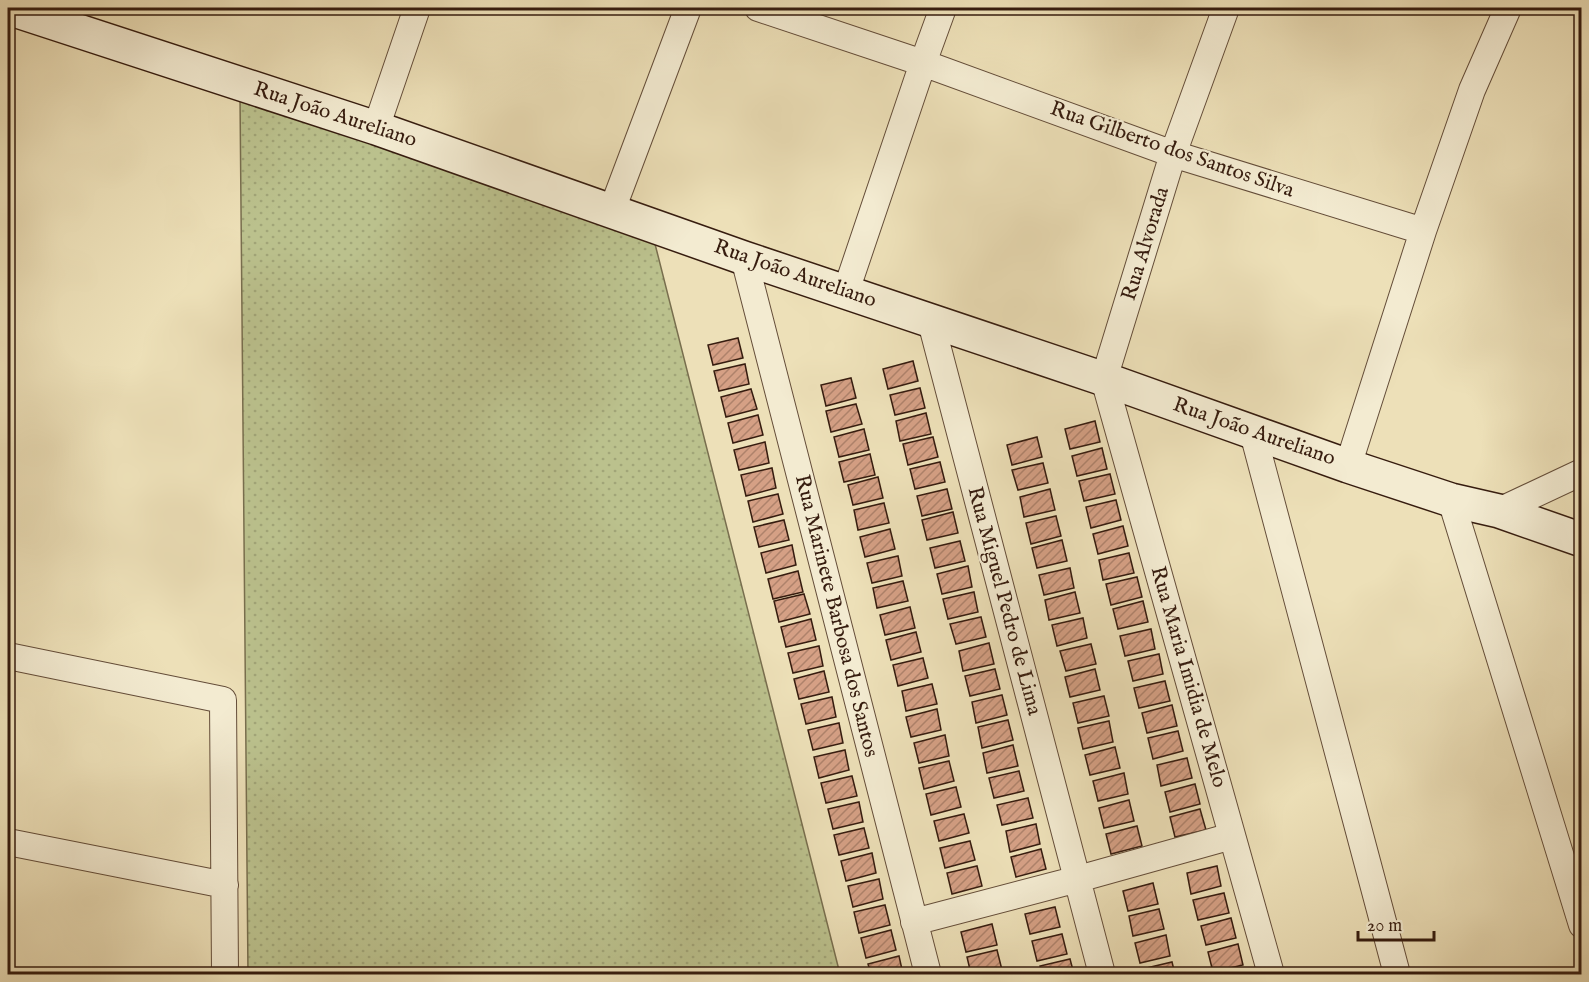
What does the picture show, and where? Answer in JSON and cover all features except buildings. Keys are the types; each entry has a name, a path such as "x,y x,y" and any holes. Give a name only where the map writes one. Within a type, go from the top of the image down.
{"street":[{"name":"Rua João Aureliano","path":"8,8 66,17 744,258 1104,379 1348,466 1451,500 1499,511 1581,540"},
{"path":"376,128 417,8"},
{"path":"612,210 688,8"},
{"name":"Rua Gilberto dos Santos Silva","path":"758,8 923,63 1173,154 1423,231"},
{"path":"846,291 943,8"},
{"name":"Rua Alvorada","path":"1104,379 1173,154 1226,8"},
{"path":"1348,466 1423,231 1472,90 1508,8"},
{"name":"Rua Marinete Barbosa dos Santos","path":"744,258 928,975"},
{"name":"Rua Miguel Pedro de Lima","path":"931,322 1102,975"},
{"name":"Rua Maria Imidia de Melo","path":"1104,379 1271,975"},
{"path":"1253,433 1397,975"},
{"path":"1499,511 1581,472"},
{"path":"1451,500 1581,923"},
{"path":"8,656 223,700 225,975"},
{"path":"914,922 1232,836"},
{"path":"8,842 225,885"}],"green space":[{"path":"240,97 653,236 840,974 248,974"}]}
